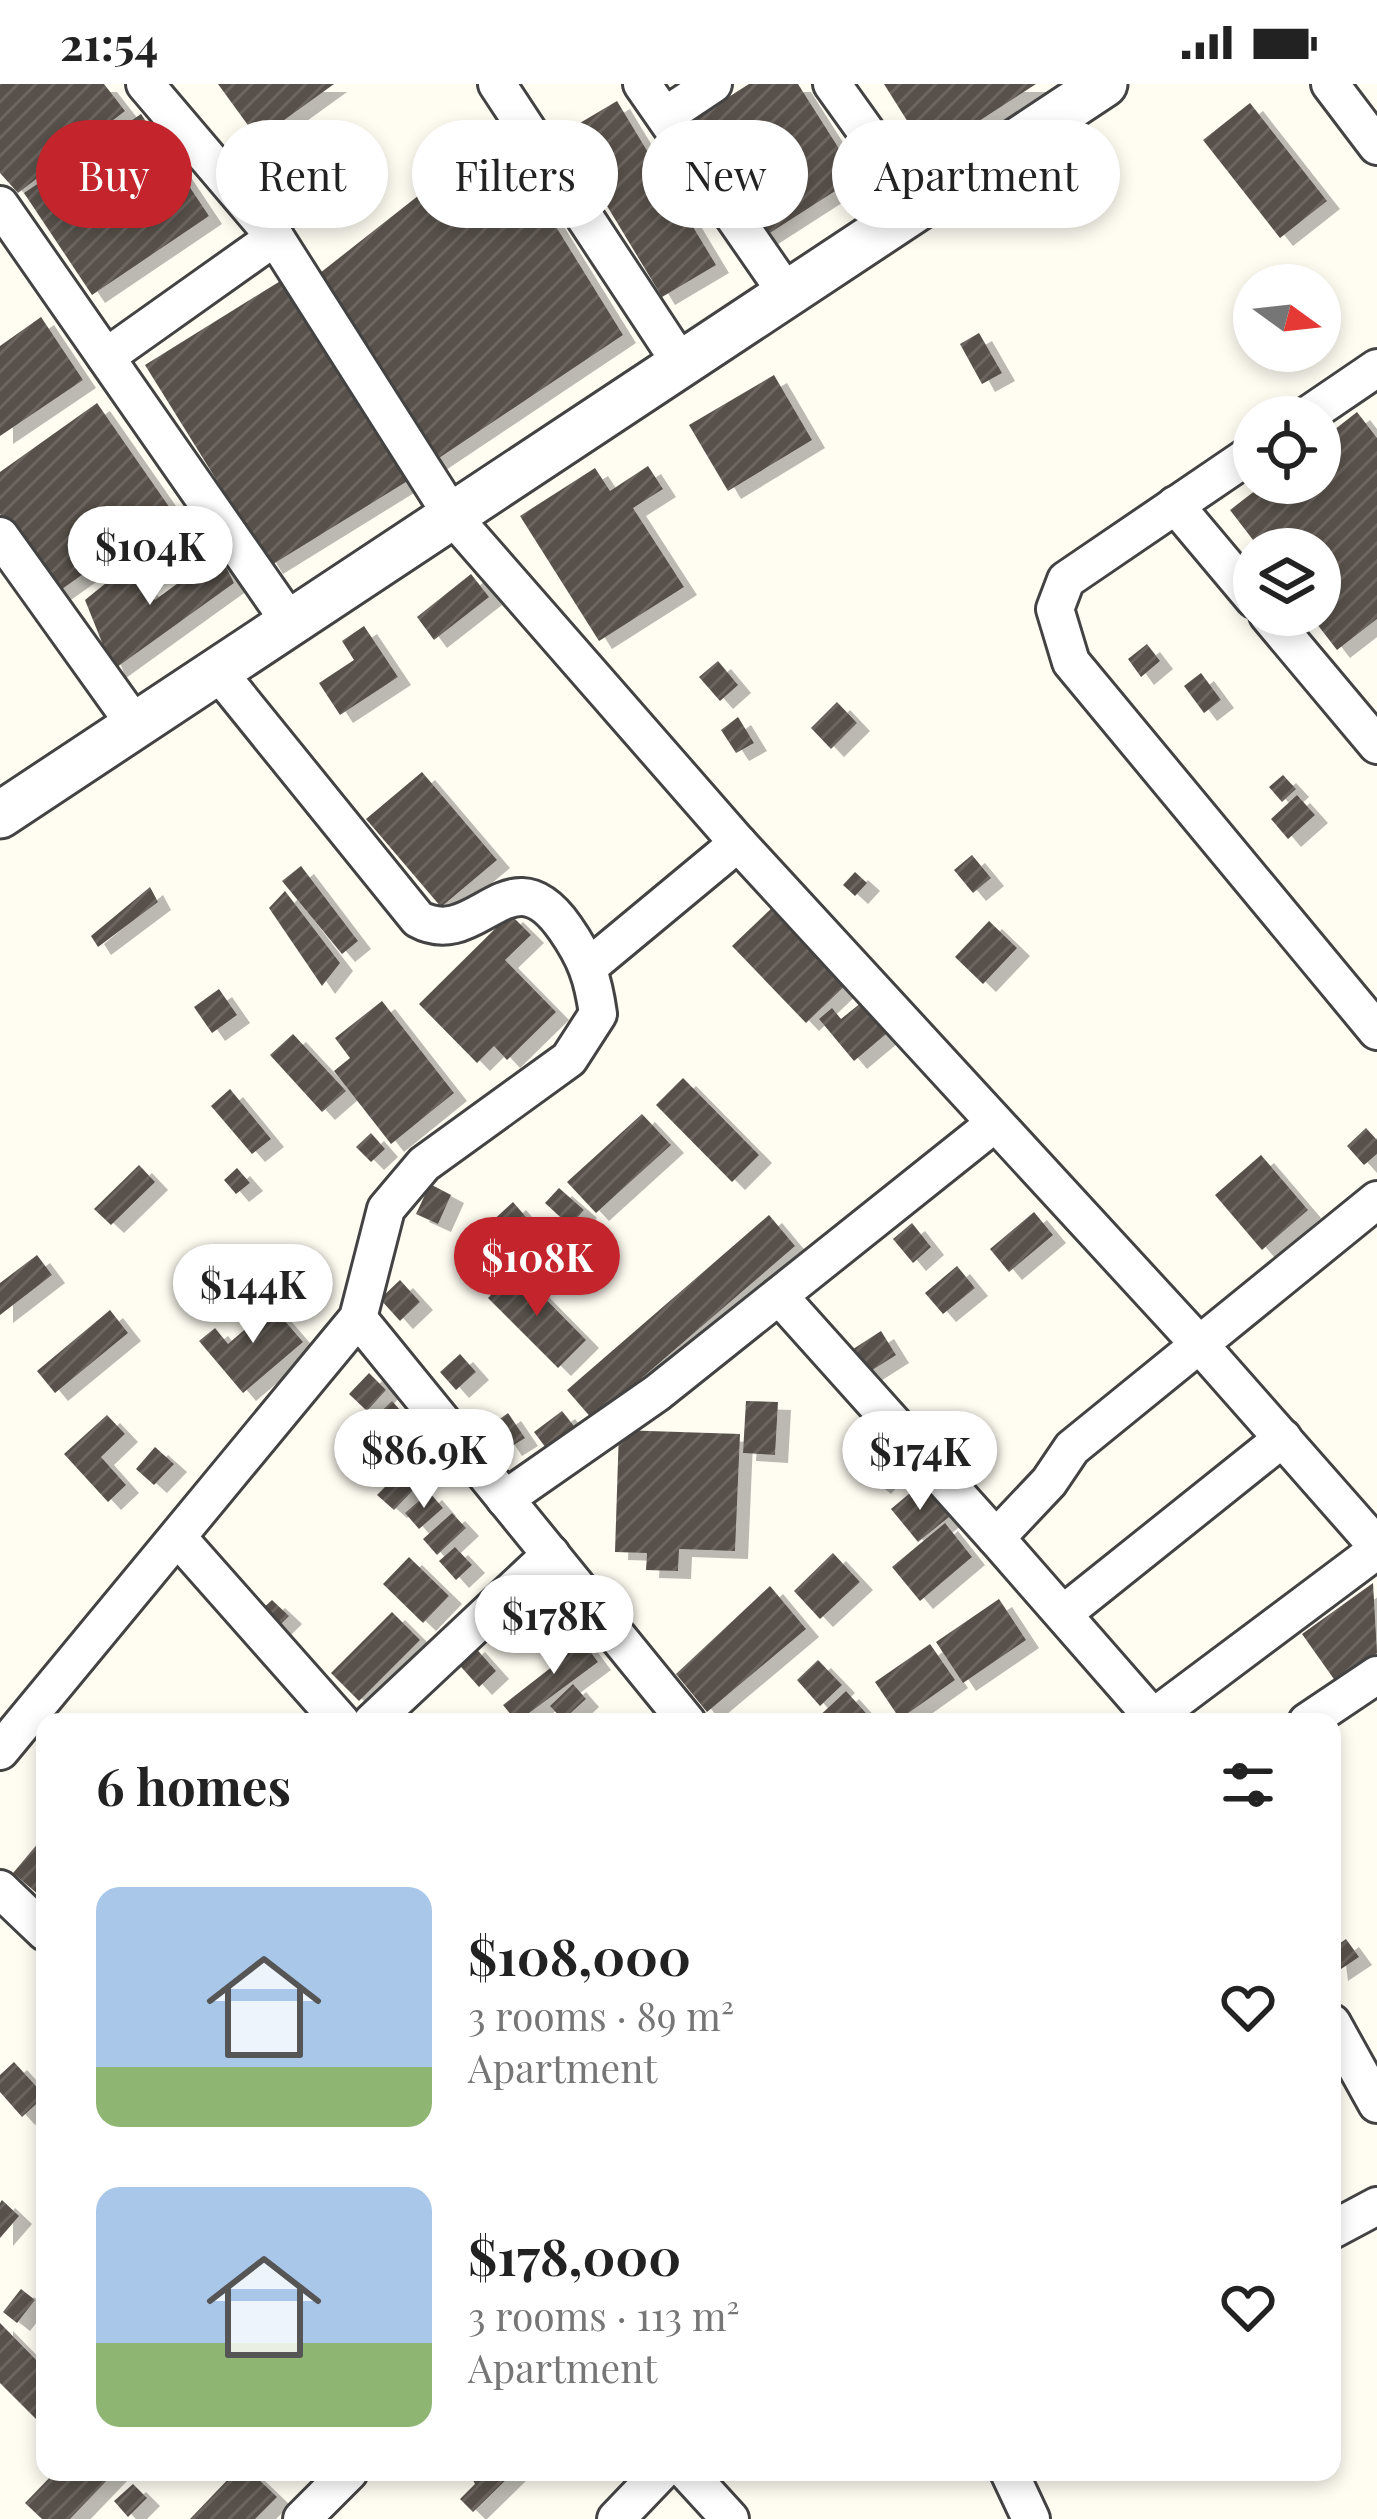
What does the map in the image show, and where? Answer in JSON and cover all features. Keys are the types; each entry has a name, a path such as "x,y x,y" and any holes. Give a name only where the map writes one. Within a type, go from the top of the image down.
{"street":[{"path":"145,84 275,236 453,517 738,843 1199,1344 1377,1548 1163,1713"},
{"path":"497,84 682,365"},
{"path":"642,84 788,295"},
{"path":"665,116 712,84"},
{"path":"832,84 858,120"},
{"path":"1050,120 1104,84"},
{"path":"1330,84 1377,146"},
{"path":"0,205 292,625"},
{"path":"0,815 888,228"},
{"path":"106,357 275,236"},
{"path":"1336,396 1377,368"},
{"path":"1233,466 1066,580 1055,609 1071,662 1377,1031"},
{"path":"1175,505 1233,574"},
{"path":"0,536 136,727"},
{"path":"1286,636 1377,745"},
{"path":"0,1750 358,1318 386,1209 424,1164 569,1059 589,1035 598,1014 591,964 550,907 536,896 518,895 448,926 434,928 418,919 219,673"},
{"path":"591,964 738,843"},
{"path":"505,1499 657,1393 994,1124"},
{"path":"996,1538 1049,1482 1072,1448 1377,1200"},
{"path":"779,1296 1150,1713"},
{"path":"358,1318 680,1713"},
{"path":"1063,1614 1282,1438"},
{"path":"179,1539 333,1713"},
{"path":"382,1713 551,1555"},
{"path":"1321,1713 1377,1676"},
{"path":"0,1889 36,1923"},
{"path":"1341,2039 1377,2104"},
{"path":"1341,2225 1377,2206"},
{"path":"302,2519 341,2481"},
{"path":"616,2519 652,2481"},
{"path":"695,2481 730,2519"},
{"path":"1013,2481 1031,2519"}],"building":[{"path":"0,84 104,84 125,111 113,120 36,120 36,179 18,193 0,173"},
{"path":"218,84 334,84 284,120 244,120"},
{"path":"749,84 798,84 832,138 832,193 808,208 808,120 693,120"},
{"path":"884,84 1036,84 980,120 907,120"},
{"path":"617,101 642,142 642,228 694,228 716,265 662,297 618,224 618,120 585,120"},
{"path":"1250,103 1327,201 1280,238 1203,140"},
{"path":"36,185 36,211 24,193"},
{"path":"192,190 209,216 192,227"},
{"path":"412,201 412,228 557,228 623,335 433,462 320,273 377,228 388,228 388,220"},
{"path":"47,228 191,228 92,295"},
{"path":"756,228 778,228 762,238"},
{"path":"290,275 414,477 270,566 145,365"},
{"path":"41,317 83,380 0,436 0,346"},
{"path":"979,333 1002,373 982,384 960,344"},
{"path":"774,375 812,440 728,491 689,425"},
{"path":"97,403 172,511 55,594 0,514 0,472"},
{"path":"1357,412 1377,438 1377,619 1337,650 1326,636 1341,636 1341,528 1244,528 1230,510 1238,504 1341,504 1341,425"},
{"path":"648,466 663,489 633,508 684,587 599,641 520,516 595,468 610,491"},
{"path":"219,553 234,583 113,670 85,600 127,566 155,600"},
{"path":"471,574 489,597 434,640 417,617"},
{"path":"364,626 398,677 340,715 319,683 354,660 342,641"},
{"path":"1147,644 1160,661 1141,677 1128,659"},
{"path":"718,661 738,685 720,701 699,677"},
{"path":"1201,673 1221,700 1204,713 1184,686"},
{"path":"837,702 857,723 831,749 811,728"},
{"path":"738,717 754,743 736,753 721,730"},
{"path":"422,772 497,860 441,907 366,819"},
{"path":"1283,775 1296,789 1282,802 1269,787"},
{"path":"1297,795 1315,815 1288,839 1271,819"},
{"path":"972,855 991,878 973,893 954,870"},
{"path":"301,866 358,941 342,954 282,881"},
{"path":"855,872 867,883 855,896 843,885"},
{"path":"150,887 158,902 98,947 91,936"},
{"path":"285,891 340,963 322,986 269,908"},
{"path":"776,904 850,981 806,1023 732,946"},
{"path":"510,914 531,935 505,960 556,1012 507,1060 494,1046 477,1063 419,1004"},
{"path":"989,921 1017,948 983,984 955,957"},
{"path":"219,989 237,1015 212,1033 194,1007"},
{"path":"872,994 897,1025 854,1061 819,1019 832,1008 841,1019"},
{"path":"382,1001 454,1093 391,1144 334,1071 350,1058 335,1038"},
{"path":"293,1034 346,1091 322,1112 270,1055"},
{"path":"683,1078 759,1155 732,1182 656,1105"},
{"path":"230,1089 271,1139 252,1154 211,1106"},
{"path":"642,1114 671,1145 596,1213 567,1182"},
{"path":"1366,1128 1377,1140 1377,1154 1364,1165 1347,1146"},
{"path":"371,1133 385,1149 371,1162 356,1147"},
{"path":"1261,1155 1308,1210 1262,1250 1215,1195"},
{"path":"139,1165 155,1182 111,1225 94,1209"},
{"path":"237,1168 250,1183 236,1194 224,1180"},
{"path":"430,1184 451,1195 438,1224 416,1214"},
{"path":"559,1188 584,1210 570,1226 545,1203"},
{"path":"513,1202 526,1217 501,1240 488,1225"},
{"path":"1034,1212 1053,1235 1009,1272 990,1249"},
{"path":"769,1215 795,1246 593,1420 567,1390"},
{"path":"912,1223 931,1247 913,1263 893,1239"},
{"path":"37,1255 52,1275 0,1315 0,1283"},
{"path":"957,1266 975,1288 943,1314 925,1293"},
{"path":"516,1269 586,1340 558,1368 488,1298"},
{"path":"400,1280 420,1302 400,1321 380,1299"},
{"path":"265,1298 303,1342 243,1393 199,1341 215,1328 228,1344 250,1325 243,1317"},
{"path":"110,1310 128,1333 55,1393 37,1371"},
{"path":"881,1331 896,1355 863,1376 847,1353"},
{"path":"460,1354 476,1372 456,1390 440,1372"},
{"path":"369,1373 386,1390 367,1411 349,1394"},
{"path":"392,1401 409,1420 390,1437 373,1419"},
{"path":"746,1401 778,1402 775,1455 743,1453"},
{"path":"562,1411 578,1431 549,1452 534,1432"},
{"path":"508,1413 525,1438 509,1448 493,1424"},
{"path":"107,1415 125,1434 101,1457 126,1485 108,1502 64,1454"},
{"path":"619,1430 740,1434 735,1551 679,1549 678,1571 646,1570 647,1553 615,1552"},
{"path":"861,1443 892,1470 878,1486 847,1460"},
{"path":"155,1447 174,1464 154,1485 136,1469"},
{"path":"405,1467 421,1482 394,1510 377,1495"},
{"path":"922,1483 949,1517 918,1542 891,1509"},
{"path":"429,1492 443,1508 419,1529 405,1513"},
{"path":"452,1513 466,1528 437,1555 423,1539"},
{"path":"945,1523 972,1557 920,1601 892,1567"},
{"path":"455,1547 472,1565 456,1580 439,1561"},
{"path":"833,1553 860,1582 820,1619 794,1591"},
{"path":"409,1557 449,1596 423,1623 383,1584"},
{"path":"1373,1583 1377,1653 1336,1682 1302,1634"},
{"path":"770,1586 806,1629 707,1712 676,1674"},
{"path":"999,1599 1026,1640 963,1683 936,1642"},
{"path":"272,1600 289,1616 276,1629 259,1612"},
{"path":"392,1612 420,1640 359,1701 331,1673"},
{"path":"574,1630 598,1662 529,1713 510,1713 503,1705 562,1659 556,1644"},
{"path":"472,1644 496,1671 479,1687 454,1659"},
{"path":"930,1644 955,1680 908,1713 896,1713 875,1682"},
{"path":"818,1660 842,1685 820,1706 797,1680"},
{"path":"573,1684 586,1699 571,1713 556,1713 550,1706"},
{"path":"846,1691 866,1713 823,1713"},
{"path":"36,1846 36,1892 13,1873"},
{"path":"1346,1939 1359,1957 1341,1969 1341,1943"},
{"path":"14,2062 36,2086 36,2104 22,2117 0,2092 0,2075"},
{"path":"2,2200 19,2216 0,2238 0,2203"},
{"path":"21,2289 35,2300 17,2323 3,2312"},
{"path":"0,2323 36,2360 36,2419 0,2383"},
{"path":"46,2481 106,2481 70,2519 42,2519 25,2503"},
{"path":"226,2481 260,2481 277,2497 255,2519 190,2519"},
{"path":"505,2481 473,2512 460,2499 475,2484"},
{"path":"133,2484 147,2498 128,2517 114,2501"}]}
